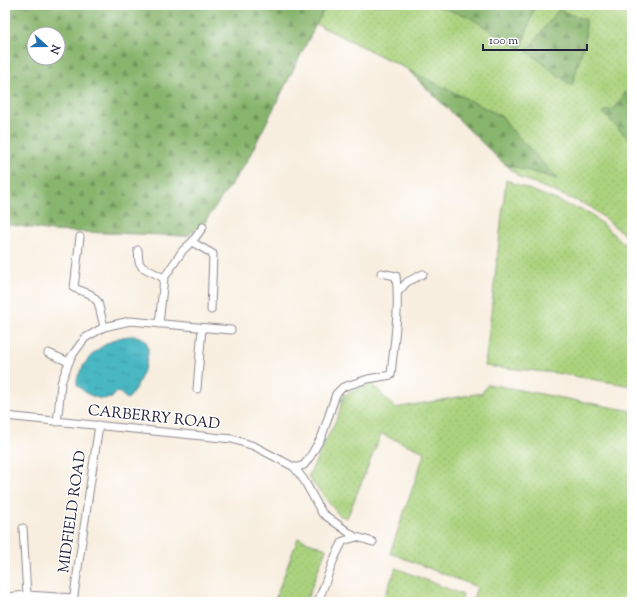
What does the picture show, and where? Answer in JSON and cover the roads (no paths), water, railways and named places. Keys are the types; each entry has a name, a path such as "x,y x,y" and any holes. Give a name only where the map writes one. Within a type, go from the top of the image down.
{"street":[{"path":"159,324 164,278 183,250 192,242 203,228"},
{"path":"80,237 74,288 90,294 98,302 104,327"},
{"path":"192,242 212,254 211,310"},
{"path":"138,250 139,262 142,267 164,278"},
{"path":"294,467 304,465 310,457 322,436 336,394 343,387 368,379 391,375 398,292 396,276 381,273"},
{"path":"398,292 407,282 423,274"},
{"path":"57,422 61,383 71,357 85,338 104,327 130,321 231,330"},
{"path":"197,389 202,328"},
{"path":"48,353 69,362"},
{"name":"CARBERRY ROAD","path":"5,416 232,439 254,446 294,467"},
{"name":"MIDFIELD ROAD","path":"73,600 99,425"},
{"path":"294,467 304,480 322,513 355,537 373,542"},
{"path":"23,528 27,596"},
{"path":"318,602 334,558 343,541 355,537"},
{"path":"5,597 27,596 73,600"}],"water":[{"path":"132,336 144,339 147,344 148,352 141,377 130,397 127,399 117,392 112,398 98,398 88,394 78,386 77,378 88,358 103,346 116,339"}]}
